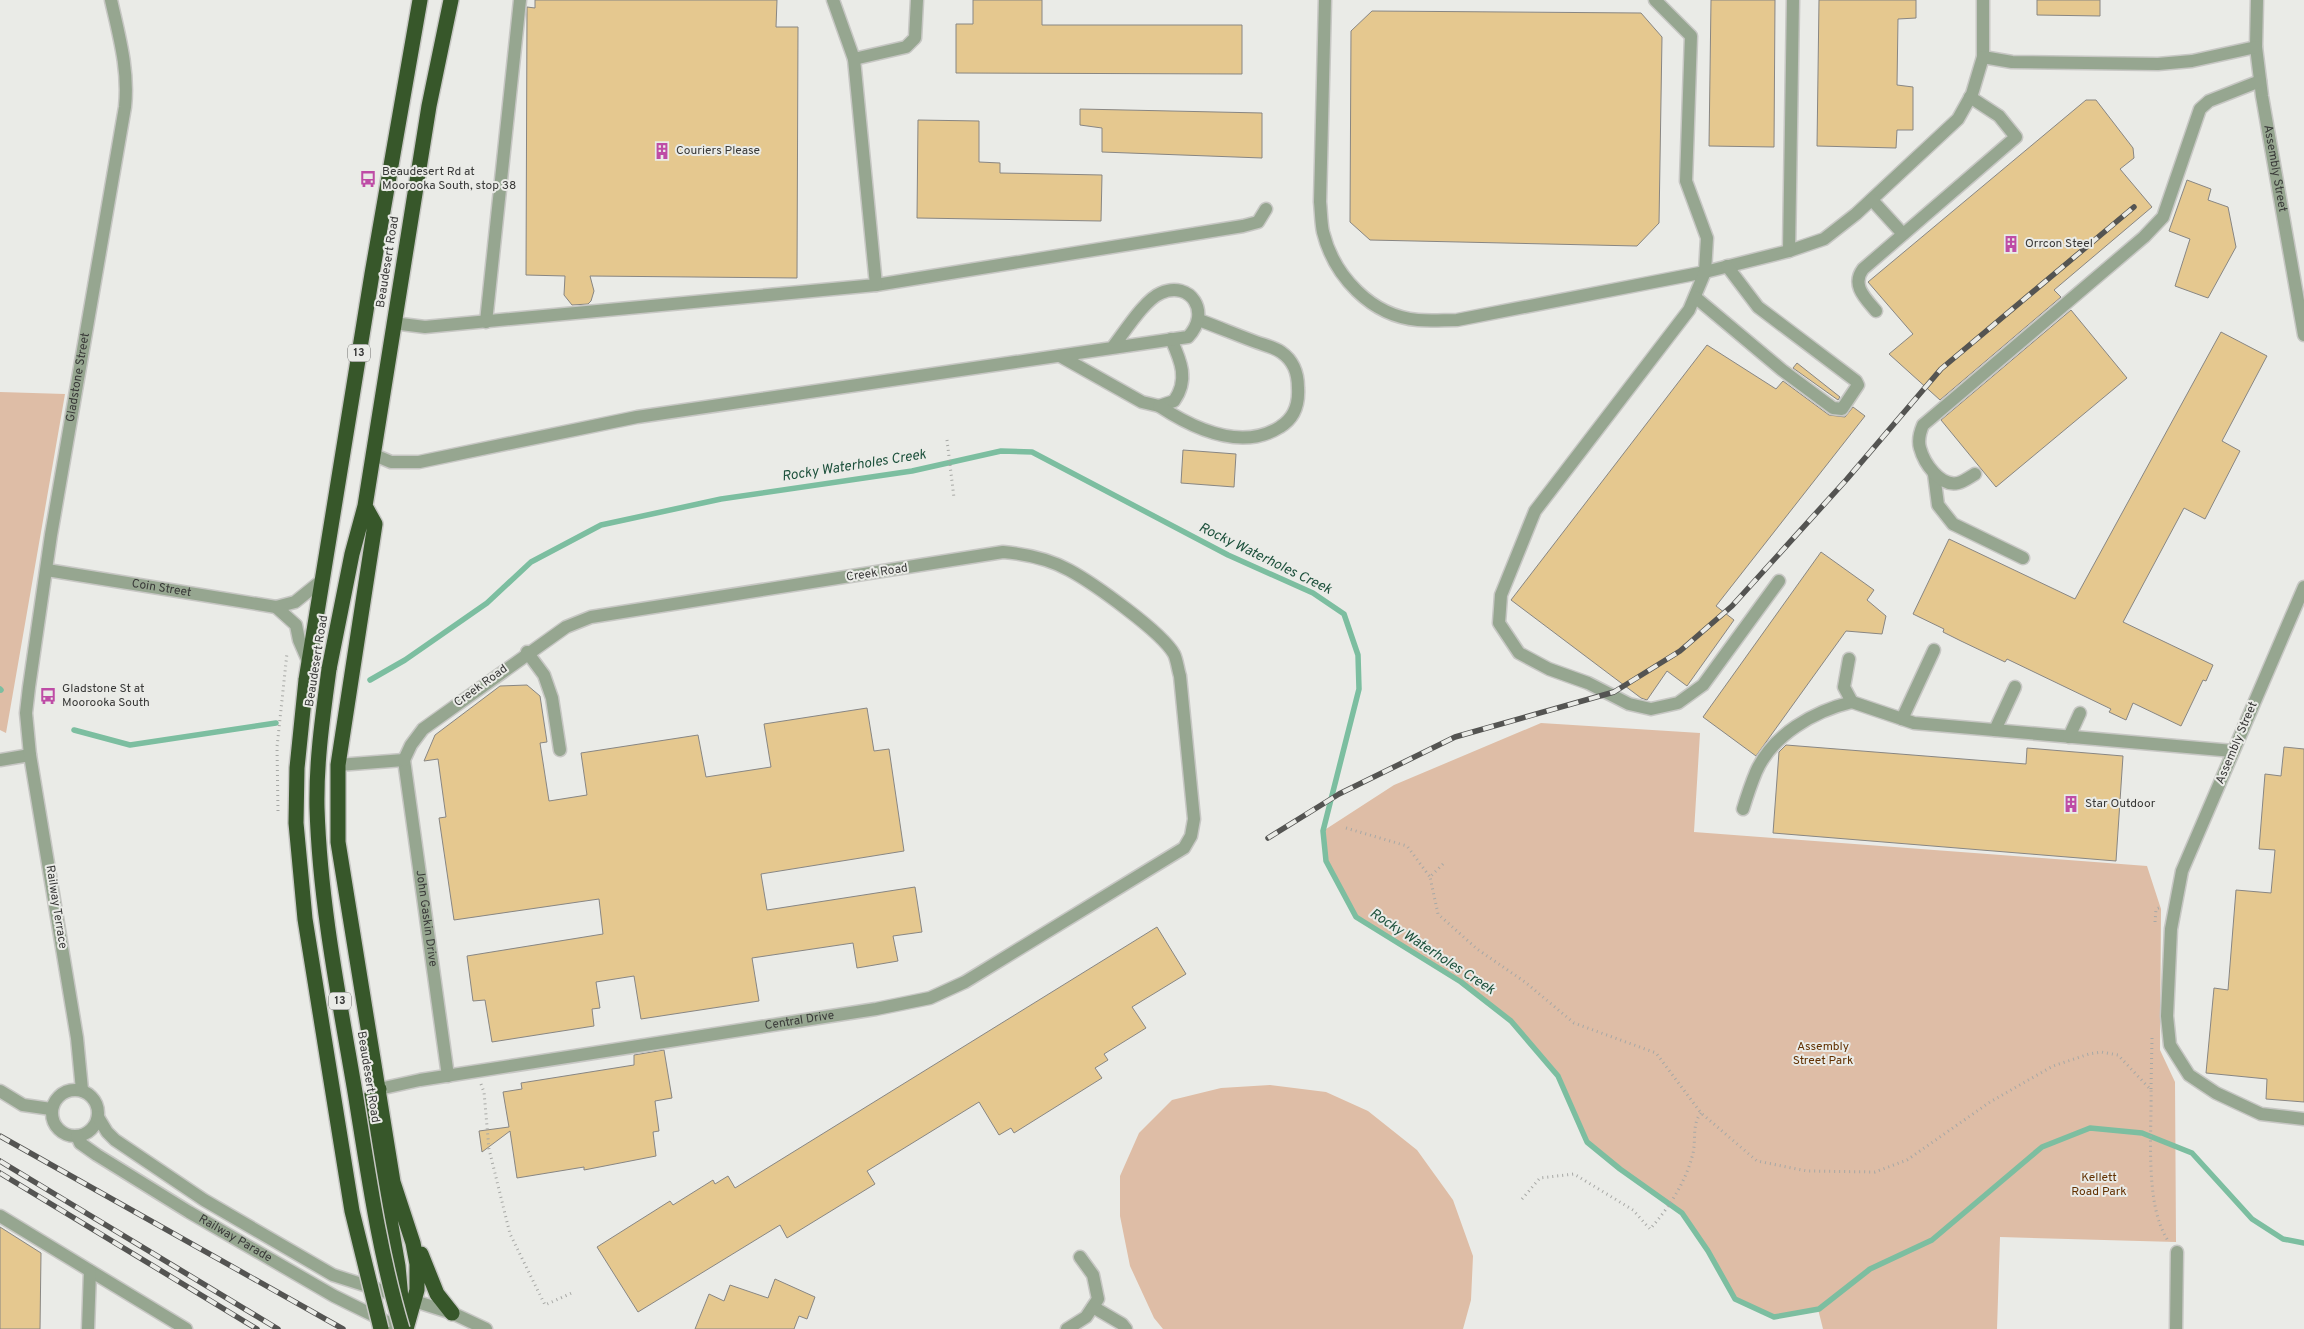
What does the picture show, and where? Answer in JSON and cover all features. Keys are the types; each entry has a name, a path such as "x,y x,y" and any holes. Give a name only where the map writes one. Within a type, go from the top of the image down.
{"highway":[{"name":"Beaudesert Road","path":"381,1329 352,1211 305,919 296,823 297,768 306,680 321,581 397,124 420,0"},
{"name":"Beaudesert Road","path":"403,1329 388,1284 323,900 317,807 319,755 329,669 347,578 365,506 429,106 451,0"},
{"path":"365,506 375,524 338,765 338,842 393,1182 413,1243 418,1275 414,1300 403,1329"},
{"path":"379,1089 370,1098 370,1103 398,1266 403,1329"},
{"path":"413,1243 421,1253 437,1294 452,1313"}],"street":[{"name":"Gladstone Street","path":"30,755 26,713 29,687 53,526 125,107 127,85 125,64 110,0"},
{"path":"486,322 520,0"},
{"path":"833,0 854,59 876,285"},
{"path":"854,59 906,47 915,38 917,0"},
{"path":"1325,0 1320,202 1323,232 1335,262 1356,292 1385,311 1417,320 1457,320 1705,272 1788,251 1824,238 1872,200 1958,119 1970,97 1983,57 1983,0"},
{"path":"1655,0 1691,36 1686,181 1707,238 1705,272 1689,310 1535,511 1501,595 1499,622 1520,653 1549,669 1588,683 1629,704 1651,709 1678,703 1703,685 1779,580"},
{"path":"1788,251 1793,0"},
{"name":"Assembly Street","path":"2257,0 2256,47 2260,81 2304,335"},
{"path":"1983,57 2012,62 2158,64 2192,61 2256,47"},
{"path":"2023,558 1953,524 1938,505 1934,474 1920,448 1920,435 1923,425 2144,237 2164,217 2200,109 2209,101 2260,81"},
{"path":"1876,311 1858,286 1858,276 1863,269 2016,137 1999,116 1970,97"},
{"path":"1872,200 1903,234"},
{"path":"394,323 425,327 876,285 1243,226 1258,222 1266,209"},
{"path":"1694,297 1782,370 1833,408 1842,410 1857,390 1858,385 1856,382 1758,307 1727,266"},
{"path":"372,454 391,462 419,462 637,417 1188,337 1196,329 1200,316 1196,302 1186,293 1173,291 1161,293 1149,302 1112,348"},
{"path":"1060,356 1142,402 1160,406 1183,422 1216,434 1249,438 1270,434 1284,425 1294,414 1299,398 1295,365 1280,351 1199,320"},
{"path":"1160,406 1174,401 1183,382 1182,364 1171,339"},
{"path":"1934,474 1944,481 1957,484 1975,474"},
{"name":"Creek Road","path":"404,760 411,745 423,729 527,652 566,627 591,617 1003,552 1023,553 1069,570 1154,632 1174,654 1180,676 1194,819 1191,836 1184,848"},
{"name":"Coin Street","path":"47,570 276,607 295,602 321,581"},
{"name":"Assembly Street","path":"2304,587 2182,871 2171,929 2167,1016 2170,1046 2189,1075 2216,1092 2261,1114 2304,1120"},
{"path":"276,607 296,625 299,640 309,663"},
{"path":"1902,719 1934,650"},
{"path":"527,652 544,675 552,698 560,750"},
{"path":"1849,658 1844,687 1852,702"},
{"path":"1995,730 2015,687"},
{"path":"1743,808 1756,771 1765,756 1779,740 1804,721 1835,706 1852,702 1914,723 2233,751"},
{"path":"2069,737 2080,713"},
{"path":"0,760 30,755"},
{"name":"Railway Terrace","path":"30,755 77,1038 82,1090"},
{"path":"338,765 404,760"},
{"name":"John Gaskin Drive","path":"404,760 448,1076"},
{"name":"Central Drive","path":"379,1089 448,1076 841,1015 930,998 965,982 1184,848"},
{"path":"75,1089 82,1090 88,1093 97,1103 98,1117 91,1130 77,1136 70,1136 57,1129 51,1116 51,1109 53,1103 62,1093 75,1089"},
{"path":"0,1091 23,1105 51,1109"},
{"name":"Railway Parade","path":"98,1117 107,1132 115,1140 204,1200 302,1259 332,1275 452,1313 486,1329"},
{"name":"Railway Parade","path":"77,1136 80,1143 97,1155 189,1212 334,1296 403,1329"},
{"path":"0,1216 186,1329"},
{"path":"2176,1329 2177,1252"},
{"path":"1067,1329 1086,1317 1098,1299 1094,1275 1080,1256"},
{"path":"88,1329 90,1271"},
{"path":"1093,1307 1122,1324 1126,1329"}],"path":[{"path":"947,440 954,498"},
{"path":"1346,828 1407,846 1430,877 1438,914 1477,949 1525,982 1574,1023 1656,1053 1701,1113 1757,1161 1807,1171 1875,1172 1907,1160 1990,1102 2053,1066 2101,1052 2118,1055 2151,1090 2151,1177 2161,1230 2177,1252"},
{"path":"1430,877 1443,864"},
{"path":"480,1083 484,1092 489,1149 510,1234 545,1305 574,1292"},
{"path":"1522,1199 1540,1178 1574,1174 1633,1210 1650,1230 1663,1214 1680,1186 1693,1155 1695,1120 1701,1113"}],"green space":[{"path":"0,392 65,394 6,733 0,730"},
{"name":"Assembly Street Park","path":"1541,723 1700,733 1694,832 2147,866 2161,909 2160,1050 2175,1082 2176,1242 2000,1237 1997,1329 1823,1329 1818,1309 1774,1317 1735,1299 1708,1251 1682,1213 1620,1169 1587,1142 1558,1076 1511,1021 1461,982 1356,917 1326,861 1323,831 1394,785"},
{"path":"1270,1085 1326,1092 1368,1111 1417,1150 1453,1200 1473,1256 1471,1300 1463,1329 1163,1329 1154,1318 1130,1266 1120,1216 1120,1176 1139,1133 1172,1100 1221,1088"}],"building":[{"name":"Couriers Please","path":"535,0 777,0 776,27 798,27 797,278 590,276 594,291 591,301 588,304 572,305 564,295 565,276 526,275 527,7 535,8"},
{"path":"973,0 1042,0 1042,25 1242,25 1242,74 956,73 956,24 973,24"},
{"path":"1711,0 1775,0 1774,147 1709,146"},
{"path":"1819,0 1916,0 1916,18 1898,19 1897,85 1913,87 1913,130 1897,130 1896,148 1817,146"},
{"path":"2037,0 2100,0 2100,16 2037,15"},
{"path":"1372,11 1641,13 1662,37 1659,223 1637,246 1370,240 1350,222 1351,31"},
{"name":"Orrcon Steel","path":"2086,100 2096,100 2133,148 2134,158 2120,169 2152,207 2054,290 2061,297 1940,400 1889,354 1913,334 1868,282"},
{"path":"1080,109 1262,113 1262,158 1102,152 1102,128 1080,125"},
{"path":"918,120 979,121 979,162 1000,163 1000,173 1102,175 1101,221 917,218"},
{"path":"2187,180 2211,189 2208,200 2228,207 2236,247 2208,298 2175,286 2190,239 2169,231"},
{"path":"2071,310 2127,378 1996,487 1941,420"},
{"path":"2221,332 2267,356 2222,441 2240,451 2205,519 2184,508 2123,622 2213,665 2206,681 2203,680 2181,726 2133,703 2126,720 2109,712 2111,709 2007,659 2005,662 1961,641 1943,632 1944,629 1913,614 1949,539 2075,599"},
{"path":"1707,345 1776,389 1783,381 1829,415 1845,417 1853,407 1865,416 1716,606 1734,620 1687,686 1667,671 1647,700 1641,698 1511,600"},
{"path":"1797,363 1840,397 1838,400 1793,368"},
{"path":"1183,450 1236,454 1234,487 1181,483"},
{"path":"1821,552 1874,590 1867,600 1886,616 1882,634 1846,631 1756,756 1703,717"},
{"path":"527,685 540,696 547,742 540,743 549,801 587,795 581,753 698,735 706,777 771,767 764,724 867,708 874,751 889,749 904,851 761,874 767,910 915,887 922,932 893,936 898,961 857,968 853,943 752,958 759,1001 641,1019 634,976 596,982 600,1008 592,1009 594,1026 492,1042 485,1000 473,1001 467,956 603,934 599,899 454,920 439,818 446,817 438,759 424,761 435,735 500,686"},
{"path":"1786,745 2026,764 2027,748 2123,756 2116,861 1773,833 1779,752"},
{"path":"2284,747 2304,749 2304,1102 2266,1099 2267,1079 2206,1073 2214,988 2228,990 2236,890 2271,893 2275,850 2259,849 2265,774 2281,776"},
{"path":"1157,927 1186,974 1132,1007 1146,1028 1104,1054 1108,1060 1095,1068 1102,1078 1014,1133 1011,1128 999,1135 979,1102 867,1171 875,1184 787,1238 780,1225 638,1312 597,1247 670,1201 673,1205 713,1180 715,1184 728,1176 735,1188"},
{"path":"664,1050 672,1098 655,1101 659,1131 653,1132 656,1156 584,1170 584,1167 517,1178 510,1131 482,1152 479,1131 509,1127 503,1092 522,1089 521,1083 634,1065 634,1055"},
{"path":"0,1227 41,1253 40,1329 0,1329"},
{"path":"775,1279 815,1297 807,1319 799,1316 794,1329 695,1329 709,1294 724,1301 730,1285 768,1298"}],"waterway":[{"name":"Rocky Waterholes Creek","path":"370,680 405,660 487,603 531,562 601,525 721,499 912,471 1001,451 1032,452 1228,555 1313,593 1344,614 1358,655 1359,689 1323,831 1326,861 1356,917 1461,982 1511,1021 1558,1076 1587,1142 1620,1169 1682,1213 1708,1251 1735,1299 1774,1317 1819,1309 1870,1269 1932,1240 2042,1147 2090,1128 2142,1133 2192,1153 2252,1219 2283,1239 2304,1243"},
{"path":"74,730 130,745 276,723"}],"railway":[{"path":"1268,838 1339,794 1455,737 1614,692 1680,651 1732,606 1847,479 1941,369 2134,207"},
{"path":"0,1136 343,1329"},
{"path":"0,1161 278,1329"},
{"path":"0,1173 257,1329"}],"place":[{"name":"Couriers Please","path":"662,151"},
{"name":"Beaudesert Rd at Moorooka South, stop 38","path":"368,179"},
{"name":"Orrcon Steel","path":"2011,244"},
{"name":"Gladstone St at Moorooka South","path":"48,696"},
{"name":"Star Outdoor","path":"2071,804"}],"park label":[{"name":"Kellett Road Park","path":"2099,1185"}]}
